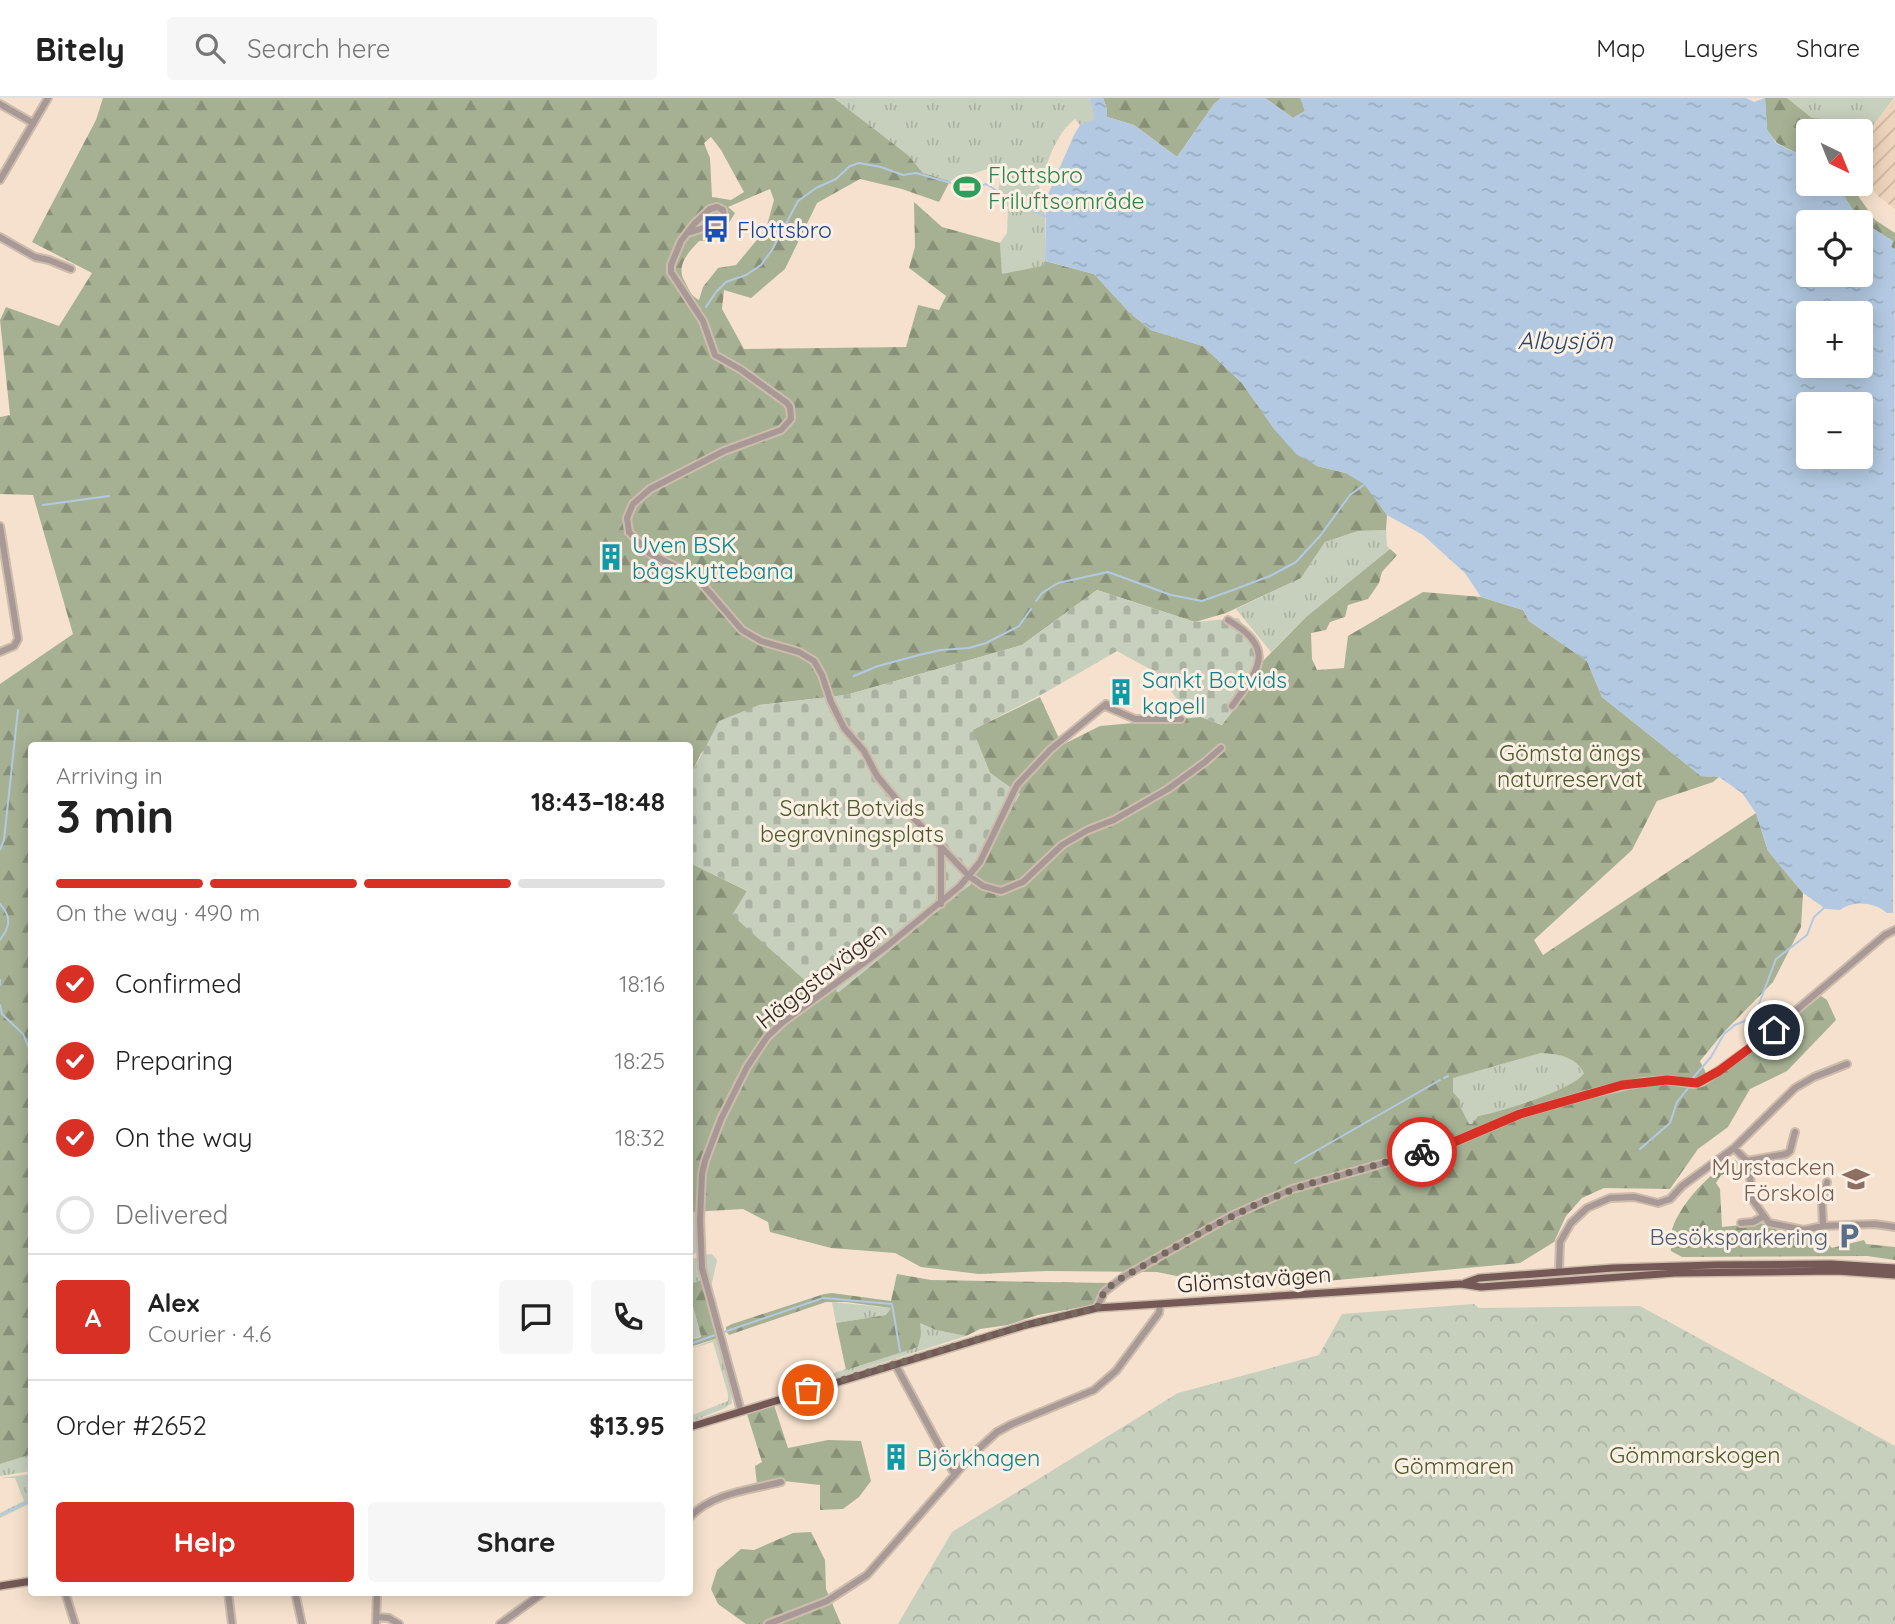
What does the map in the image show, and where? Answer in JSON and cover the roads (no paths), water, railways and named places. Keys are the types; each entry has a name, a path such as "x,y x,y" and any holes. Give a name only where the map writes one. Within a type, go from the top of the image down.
{"main road":[{"path":"1461,1284 1479,1278 1559,1271 1784,1264 1895,1268"},
{"path":"1559,1271 1563,1277 1573,1280"},
{"path":"1511,1285 1518,1281 1555,1278 1559,1271"},
{"path":"1461,1284 1481,1287 1622,1276 1730,1272 1837,1271 1895,1275"},
{"name":"Glömstavägen","path":"693,1426 1026,1325 1097,1308 1461,1284"},
{"path":"0,1586 28,1582"}],"street":[{"path":"0,180 48,98"},
{"path":"0,104 33,123"},
{"path":"688,233 721,222 724,217 723,210 717,207 710,209 694,224 681,241 672,259 671,272 703,321 715,355 740,369 787,403 791,413 789,424 781,430 724,451 650,489 633,504 627,518 629,533 649,553 697,578 742,630 761,640 799,652 814,661 844,728 864,751 877,776 969,876 983,886 1001,891 1023,882 1062,845 1088,830 1114,820 1168,789 1221,748"},
{"path":"0,237 35,257 71,269"},
{"path":"0,526 18,639 14,646 0,652"},
{"path":"1228,620 1254,642 1260,662 1251,681 1232,706"},
{"name":"Häggstavägen","path":"741,1411 701,1261 701,1185 712,1141 747,1067 774,1030 941,904 969,876 980,862 1017,785 1051,749 1106,705 1135,719 1181,719"},
{"path":"941,848 941,904"},
{"path":"1097,1308 1104,1292 1125,1276 1231,1216 1292,1189 1445,1146 1520,1114 1597,1092 1643,1082 1702,1082 1760,1041 1885,935 1895,930"},
{"path":"1559,1271 1560,1242 1571,1223 1587,1208 1610,1198 1633,1197 1658,1203 1670,1199 1682,1186 1734,1148 1795,1088 1847,1064"},
{"path":"1746,1161 1786,1154 1790,1151 1795,1132"},
{"path":"1734,1148 1746,1161 1752,1199 1769,1223 1804,1230 1875,1223 1895,1227"},
{"path":"1824,1226 1822,1202 1827,1182"},
{"path":"1741,1223 1753,1222 1764,1216"},
{"path":"768,1624 827,1601 867,1575 978,1450 1002,1429 1081,1397 1103,1383 1116,1371 1150,1326 1159,1313 1160,1305"},
{"path":"895,1364 955,1475"},
{"path":"693,1514 719,1497 781,1482"},
{"path":"66,1596 75,1624"},
{"path":"228,1596 232,1624"},
{"path":"296,1596 302,1624"},
{"path":"377,1596 376,1620 388,1618 399,1624"},
{"path":"500,1624 538,1596"}],"water":[{"name":"Albysjön","path":"1090,98 1103,98 1107,117 1134,125 1177,157 1221,98 1265,98 1293,118 1305,111 1300,98 1746,98 1754,102 1765,98 1767,129 1776,143 1796,153 1796,196 1845,196 1853,210 1796,210 1796,287 1873,287 1873,228 1893,241 1891,247 1895,249 1893,913 1864,904 1851,905 1840,910 1826,909 1803,893 1768,851 1756,813 1742,793 1719,777 1701,776 1602,697 1587,661 1529,621 1523,610 1481,597 1465,573 1423,535 1387,515 1364,484 1346,473 1317,466 1296,454 1275,430 1242,383 1203,346 1151,330 1130,313 1094,274 1045,261 1046,199 1080,125 1095,119"}],"waterway":[{"path":"706,307 726,282 746,275 761,265 798,201 816,188 836,179 850,166 859,163 903,175 916,173 951,183"},
{"path":"979,188 988,185 1015,203 1045,216"},
{"path":"1036,601 1042,593 1058,583 1108,572 1171,595 1202,601 1233,590 1270,576 1296,562 1320,536 1350,495 1365,484"},
{"path":"43,505 109,496"},
{"path":"854,676 878,666 919,655 986,643 1019,626 1031,609"},
{"path":"0,850 4,840 18,710"},
{"path":"0,904 8,918 6,931 0,940"},
{"path":"1692,1079 1711,1057 1724,1034 1735,1025 1754,1017 1776,959 1807,935 1814,917 1825,907"},
{"path":"0,980 0,985"},
{"path":"0,1005 2,1014 23,1034 28,1046"},
{"path":"1444,1078 1448,1076"},
{"path":"1295,1163 1440,1080"},
{"path":"1640,1149 1670,1123 1677,1102 1689,1087"},
{"path":"724,1332 823,1298 892,1304 900,1351"},
{"path":"693,1343 715,1335"},
{"path":"0,1515 28,1502"}],"place":[{"name":"Flottsbro Friluftsområde","path":"967,187"},
{"name":"Flottsbro","path":"716,229"},
{"name":"Uven BSK bågskyttebana","path":"611,557"},
{"name":"Sankt Botvids kapell","path":"1121,692"},
{"name":"Myrstacken Förskola","path":"1856,1179"},
{"name":"Besöksparkering","path":"1849,1236"},
{"name":"Björkhagen","path":"896,1457"}],"park label":[{"name":"Gömsta ängs naturreservat","path":"1570,765"},
{"name":"Sankt Botvids begravningsplats","path":"852,820"},
{"name":"Gömmarskogen","path":"1695,1454"},
{"name":"Gömmaren","path":"1454,1465"}]}
